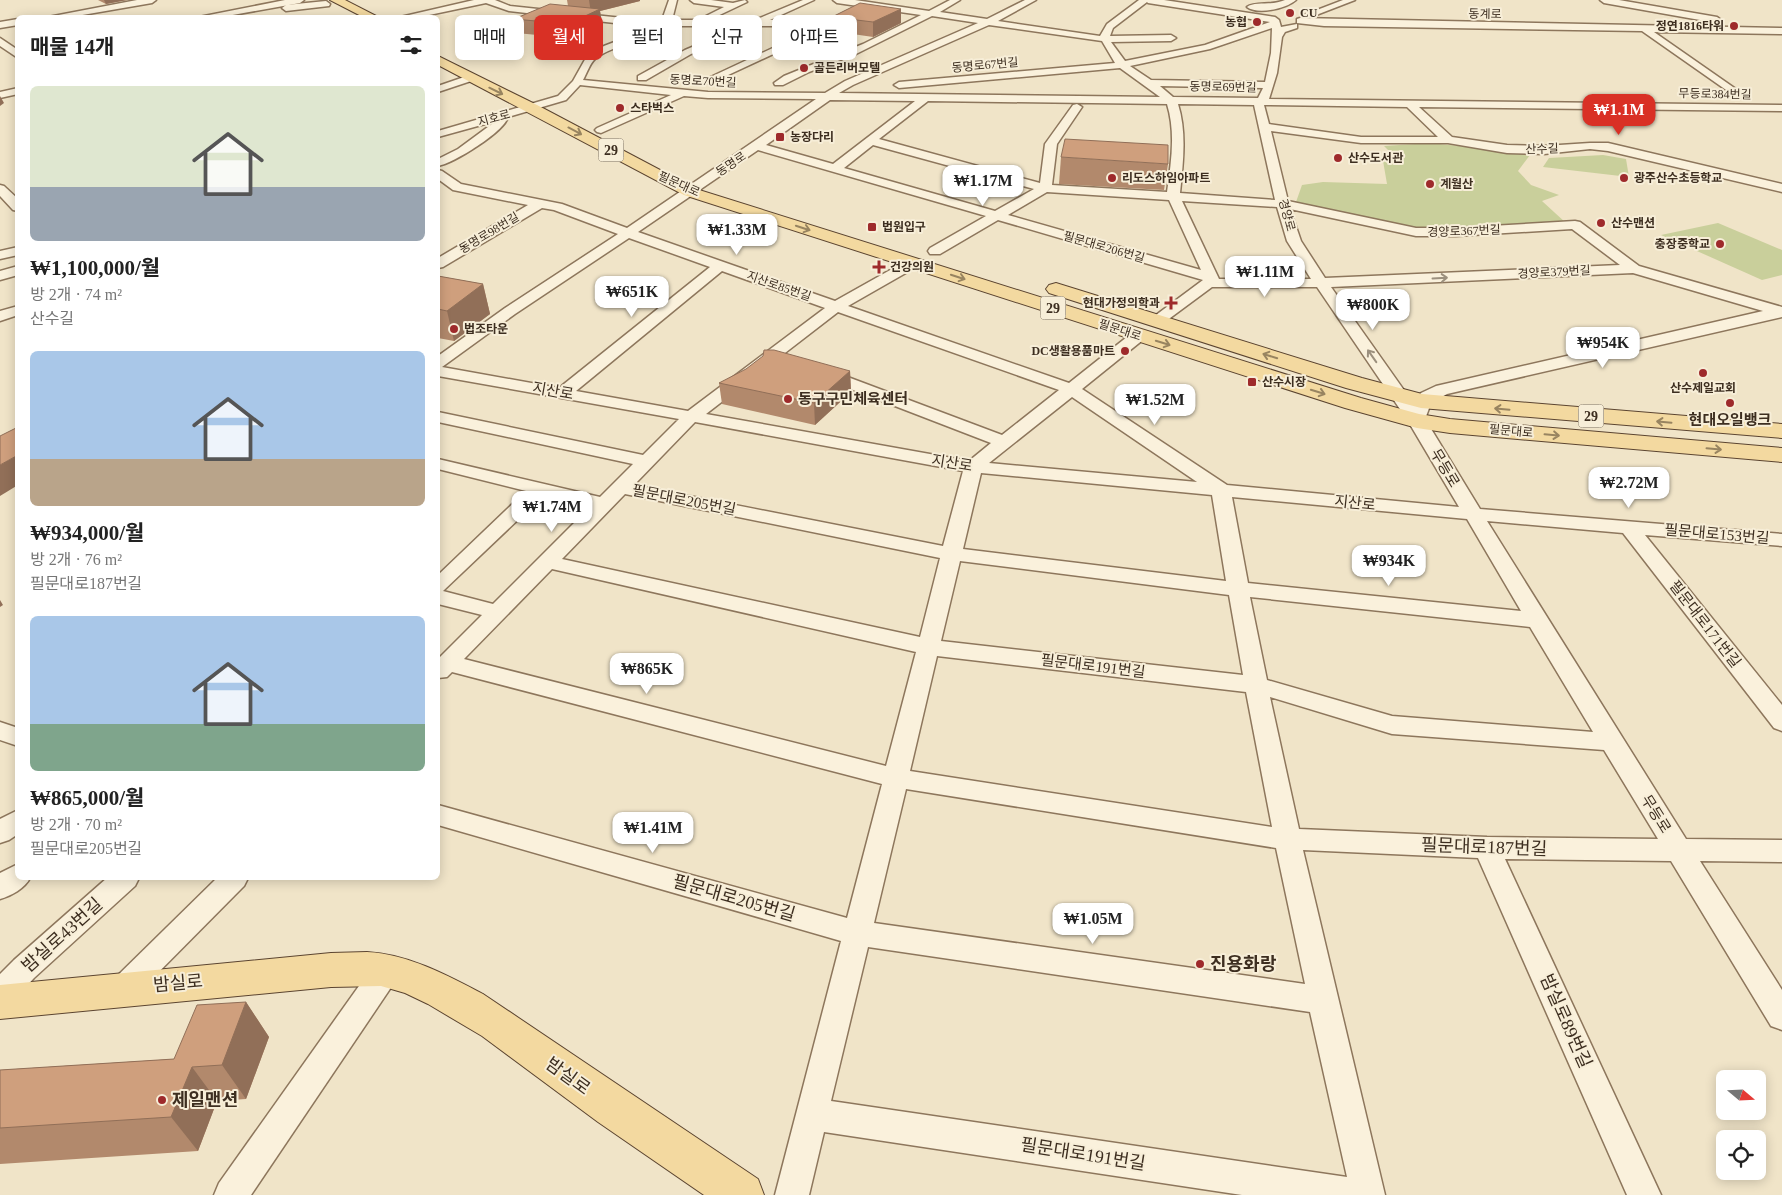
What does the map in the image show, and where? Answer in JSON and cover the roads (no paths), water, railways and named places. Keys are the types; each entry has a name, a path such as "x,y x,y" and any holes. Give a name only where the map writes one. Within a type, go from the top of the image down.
{"main road":[{"path":"326,2 348,15"},
{"path":"326,2 366,15"},
{"name":"필문대로","path":"440,48 530,97 694,180 913,263 1353,403 1782,431"},
{"name":"필문대로","path":"440,61 470,78 551,103 694,180 972,263"},
{"name":"필문대로","path":"1037,283 1157,321 1475,428 1782,455"},
{"name":"밤실로","path":"0,1002 331,970 386,971 433,988 460,1003 514,1037 618,1111 742,1195"}],"street":[{"path":"63,15 152,0"},
{"path":"282,6 300,0"},
{"path":"414,15 487,0 501,6 613,20"},
{"path":"669,15 673,0"},
{"path":"700,0 734,6"},
{"path":"762,20 810,0"},
{"path":"837,0 1105,39 1171,38"},
{"path":"850,15 882,0"},
{"path":"857,50 956,0"},
{"path":"1144,0 1110,26 1105,33 1105,39 1122,65 1151,84 1170,100 1178,130 1178,159 1173,196 1210,280 1157,321"},
{"path":"1148,0 1276,21 1292,21 1351,0"},
{"path":"1184,5 1194,0"},
{"path":"1206,8 1277,7 1292,0"},
{"path":"1604,0 1781,32"},
{"path":"1003,1 1027,2"},
{"path":"231,15 282,6 326,2"},
{"path":"713,15 743,2"},
{"name":"동명로","path":"440,362 510,311 628,232 694,180 757,146 849,83 988,22 1027,2"},
{"path":"1206,8 1243,2"},
{"path":"282,6 290,15"},
{"path":"1277,7 1292,21"},
{"path":"1641,7 1628,15 1645,30 1738,96"},
{"path":"90,10 96,15"},
{"path":"1277,37 1292,21 1308,15"},
{"name":"경양로","path":"1276,21 1275,61 1259,108 1294,241 1321,283 1413,406"},
{"name":"동명로67번길","path":"830,83 879,85 1122,65 1207,47 1276,21"},
{"name":"동계로","path":"1292,21 1781,32"},
{"path":"0,25 15,22"},
{"path":"1,45 15,48"},
{"path":"551,103 566,96 588,70 590,58 596,53 613,47"},
{"path":"665,79 638,77 692,50"},
{"path":"734,82 703,81 772,52"},
{"path":"857,53 899,61"},
{"path":"803,83 774,83 832,60"},
{"path":"869,74 879,85"},
{"path":"440,88 470,78"},
{"name":"동명로70번길","path":"577,82 682,94 828,96"},
{"path":"1151,84 1268,85"},
{"path":"0,95 15,92"},
{"path":"601,130 682,94"},
{"name":"동명로69번길","path":"828,96 1617,107"},
{"name":"지호로","path":"440,133 504,116 530,97"},
{"path":"834,170 926,97"},
{"path":"1409,103 1448,140"},
{"path":"1045,188 1051,144 1077,107"},
{"name":"무등로384번길","path":"1617,107 1782,108"},
{"path":"440,162 462,152 500,124 504,116"},
{"name":"산수길","path":"1265,128 1361,140 1448,140 1487,147 1521,150 1590,146 1619,149 1782,188"},
{"path":"872,141 1045,188 1173,196"},
{"name":"필문대로206번길","path":"757,146 1210,280 1321,283"},
{"name":"동명로98번길","path":"440,175 457,187 541,203 628,232"},
{"path":"3,187 15,203"},
{"path":"444,193 457,187"},
{"path":"934,251 1045,188"},
{"name":"경양로367번길","path":"1173,196 1283,204 1416,232 1456,232 1575,226 1634,269"},
{"name":"동명로98번길","path":"440,263 541,203"},
{"name":"지산로85번길","path":"628,232 837,306"},
{"path":"0,255 15,251"},
{"name":"필문대로205번길","path":"443,668 691,417 837,306 913,263"},
{"path":"563,393 720,266"},
{"name":"경양로379번길","path":"1321,283 1634,269 1782,311"},
{"path":"0,276 15,271"},
{"path":"837,306 1071,389 1221,490 1237,589 1289,839 1323,1000 1368,1195"},
{"path":"492,308 510,311"},
{"path":"0,316 15,311"},
{"path":"1413,406 1427,395 1442,390 1782,311"},
{"path":"792,1195 973,467 1138,336"},
{"path":"774,354 792,361"},
{"path":"811,368 1004,442"},
{"name":"지산로","path":"440,371 973,467 1472,514"},
{"name":"무등로","path":"1413,406 1472,514 1536,620 1782,1016"},
{"path":"440,416 648,462"},
{"path":"440,464 605,504"},
{"name":"필문대로205번길","path":"622,488 952,554"},
{"path":"440,584 540,489"},
{"name":"필문대로153번길","path":"1472,514 1782,540"},
{"name":"필문대로171번길","path":"1629,526 1782,722"},
{"path":"952,554 1237,589 1536,620"},
{"path":"548,562 929,646"},
{"path":"440,598 498,612"},
{"name":"필문대로191번길","path":"929,646 1257,685"},
{"name":"필문대로205번길","path":"443,668 896,778"},
{"path":"1257,685 1392,725 1611,742"},
{"path":"0,731 15,736"},
{"path":"896,778 1289,839"},
{"name":"필문대로205번길","path":"440,816 857,933"},
{"path":"0,833 15,822"},
{"name":"필문대로187번길","path":"1289,839 1487,848 1679,851"},
{"name":"밤실로89번길","path":"1487,848 1644,1195"},
{"path":"1679,851 1782,851"},
{"path":"0,888 15,876"},
{"name":"밤실로43번길","path":"0,995 24,969 123,880"},
{"path":"123,989 232,880"},
{"path":"857,933 1323,1000"},
{"path":"231,1195 386,971"},
{"name":"필문대로191번길","path":"812,1114 1354,1195"}],"place":[{"name":"CU","path":"1290,13"},
{"name":"농협","path":"1257,22"},
{"name":"정연1816타워","path":"1734,26"},
{"name":"골든리버모텔","path":"804,68"},
{"name":"스타벅스","path":"620,108"},
{"name":"농장다리","path":"780,137"},
{"name":"산수도서관","path":"1338,158"},
{"name":"리도스하임아파트","path":"1112,178"},
{"name":"광주산수초등학교","path":"1624,178"},
{"name":"계월산","path":"1430,184"},
{"name":"산수맨션","path":"1601,223"},
{"name":"법원입구","path":"872,227"},
{"name":"충장중학교","path":"1720,244"},
{"name":"건강의원","path":"879,267"},
{"name":"현대가정의학과","path":"1171,303"},
{"name":"법조타운","path":"454,329"},
{"name":"DC생활용품마트","path":"1125,351"},
{"name":"산수제일교회","path":"1703,373"},
{"name":"산수시장","path":"1252,382"},
{"name":"동구구민체육센터","path":"788,399"},
{"name":"현대오일뱅크","path":"1730,403"},
{"name":"진용화랑","path":"1200,964"},
{"name":"제일맨션","path":"162,1100"}]}
